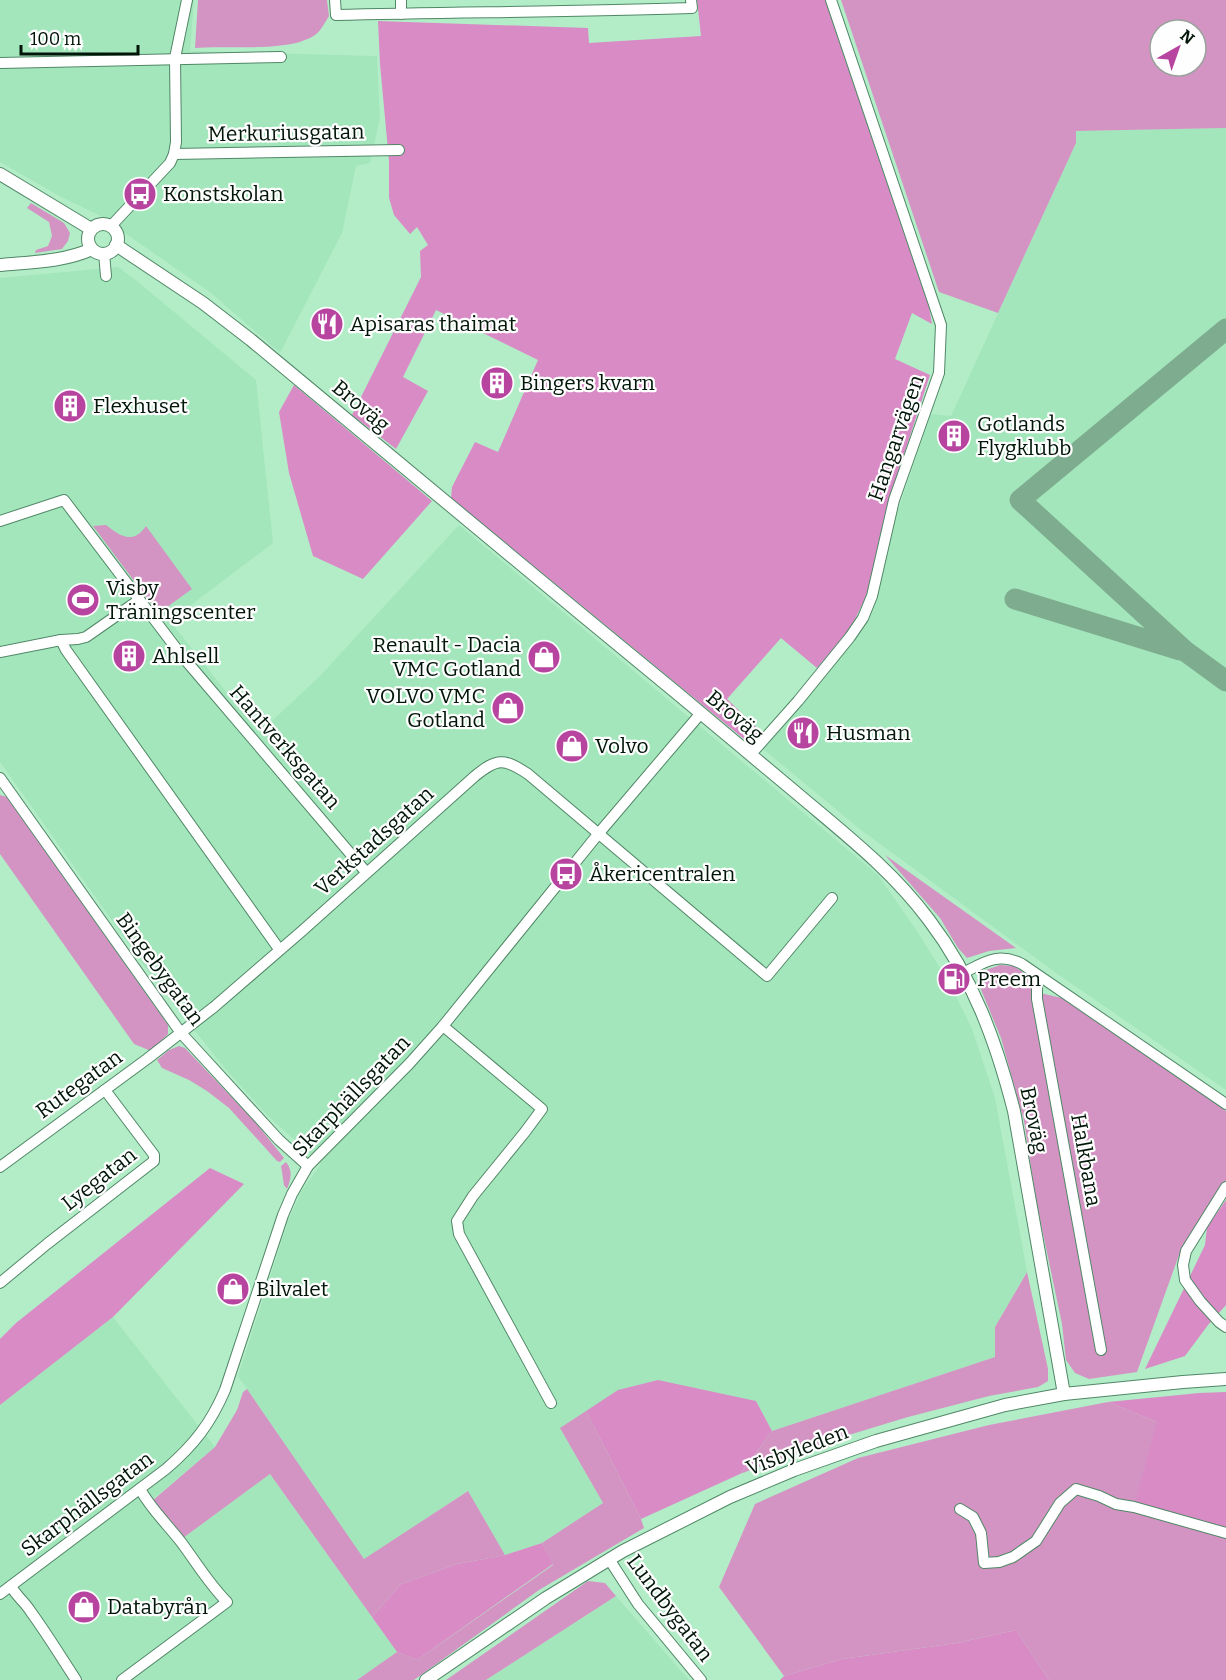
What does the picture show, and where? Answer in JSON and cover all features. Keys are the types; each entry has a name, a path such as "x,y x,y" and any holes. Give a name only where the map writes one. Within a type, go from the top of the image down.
{"main road":[{"path":"0,174 91,229"},
{"path":"101,224 111,226 117,235 116,245 111,251 104,254 98,253 92,249 88,240 91,229 101,224"},
{"name":"Broväg","path":"116,245 180,286 224,319 751,754 887,872 928,918 963,973 986,1019 1002,1064 1014,1111 1064,1394"},
{"path":"0,265 60,259 92,249"},
{"name":"Visbyleden","path":"426,1680 546,1598 609,1559 730,1497 794,1470 953,1418 1005,1405 1064,1394 1226,1379"}],"street":[{"path":"111,226 170,163 174,154 177,131 175,58 187,0"},
{"path":"335,0 336,15 462,12 521,5 585,12 692,8 691,0"},
{"path":"401,0 401,14"},
{"path":"461,0 462,12"},
{"path":"585,0 585,12"},
{"name":"Hangarvägen","path":"751,754 850,638 863,618 872,596 894,500 939,373 941,325 831,0"},
{"path":"0,63 281,57"},
{"name":"Merkuriusgatan","path":"174,154 399,150"},
{"path":"104,254 106,276"},
{"name":"Hantverksgatan","path":"0,520 64,500 182,656 366,872"},
{"path":"0,652 86,637 139,600"},
{"path":"61,640 279,950"},
{"name":"Skarphällsgatan","path":"0,1594 183,1454 208,1424 225,1390 283,1215 308,1167 443,1026 599,833 701,713"},
{"name":"Verkstadsgatan","path":"181,1034 302,931 475,776 493,763 513,764 528,774 767,976 832,898"},
{"name":"Bingebygatan","path":"1,781 181,1034 279,1140 308,1167"},
{"path":"963,973 988,961 1006,958 1022,964 1226,1104"},
{"name":"Halkbana","path":"1040,977 1036,999 1101,1350"},
{"path":"443,1026 542,1109 473,1196 457,1221 459,1234 551,1404"},
{"name":"Rutegatan","path":"0,1167 181,1034"},
{"name":"Lyegatan","path":"0,1284 47,1244 154,1161 154,1155 105,1090"},
{"path":"1226,1187 1186,1251 1183,1265 1185,1280 1200,1302 1226,1327"},
{"path":"122,1680 227,1602 147,1502 140,1489"},
{"path":"960,1509 973,1517 981,1533 984,1563 999,1562 1013,1557 1036,1541 1060,1503 1076,1489 1116,1504 1226,1533"},
{"name":"Lundbygatan","path":"609,1559 638,1604 701,1680"},
{"path":"11,1586 16,1596 25,1603 76,1680"}],"shaded area":[{"path":"0,0 194,0 190,51 377,56 380,118 370,163 356,166 342,233 280,353 211,293 99,215 61,197 0,162"},
{"path":"198,0 327,0 329,16 315,35 304,41 274,46 195,48"},
{"path":"697,0 825,0 929,307 932,324 912,313 895,359 930,375 887,506 867,595 850,629 817,668 781,638 727,699 761,732 750,744 451,498 452,487 475,442 498,452 538,360 436,310 403,377 428,391 396,449 352,415 421,277 420,251 428,245 417,227 410,234 394,215 389,198 389,161 378,21 588,28 589,43 701,36"},
{"path":"841,0 1226,0 1226,128 1076,131 1076,143 998,313 939,292"},
{"path":"1226,128 1226,1090 1056,973 861,830 763,749 852,643 869,619 898,510 931,414 951,416 1076,143 1076,131"},
{"path":"31,203 64,223 70,233 62,249 35,253 36,250 48,246 52,236 49,222 27,208"},
{"path":"118,267 256,380 273,543 170,621 259,733 319,677 459,525 878,875 919,934 951,986 972,1029 995,1098 1027,1271 995,1327 995,1357 772,1431 756,1401 561,1429 603,1503 542,1543 505,1555 467,1491 364,1560 238,1376 289,1218 302,1190 321,1164 267,1115 228,1072 154,980 0,762 0,278"},
{"path":"294,385 432,501 363,579 313,556 289,473 279,412"},
{"path":"106,525 126,537 136,535 146,526 192,589 163,610 155,609 93,526"},
{"path":"0,795 7,797 168,1025 168,1034 151,1051 134,1044 0,854"},
{"path":"885,855 1016,948 989,951 967,958 958,948 940,918"},
{"path":"1000,965 1014,966 1027,975 1031,986 1040,993 1062,998 1226,1111 1226,1180 1179,1255 1137,1372 1089,1379 1075,1373 1066,1360 1062,1324 1036,1200 1024,1121 1001,1038 977,980 986,970"},
{"path":"179,1046 185,1048 256,1123 284,1158 280,1162 229,1108 189,1080 162,1068 157,1060 169,1050"},
{"path":"286,1162 291,1175 287,1189 284,1185 281,1166"},
{"path":"210,1168 244,1184 113,1317 0,1405 0,1339 16,1323"},
{"path":"1226,1200 1226,1305 1185,1356 1145,1369 1205,1245 1207,1227"},
{"path":"1027,1272 1048,1369 1048,1381 1038,1387 989,1396 908,1417 829,1441 740,1474 772,1431 995,1357 995,1327"},
{"path":"113,1317 215,1447 152,1500 183,1538 270,1474 397,1652 357,1680 0,1680 0,1405"},
{"path":"658,1380 756,1401 772,1431 740,1474 641,1519 586,1411 618,1390"},
{"path":"247,1389 364,1559 468,1491 505,1555 457,1564 401,1584 372,1617 270,1474 183,1538 152,1501 215,1447 237,1410 243,1392"},
{"path":"1226,1392 1226,1533 1134,1507 1157,1422 1108,1402"},
{"path":"1108,1402 1157,1422 1226,1533 1226,1680 1049,1680 1016,1630 957,1643 842,1659 784,1676 719,1587 755,1504 858,1458 989,1425"},
{"path":"586,1411 644,1528 539,1590 414,1680 357,1680 397,1652 417,1660 553,1565 542,1543 603,1503 560,1428"},
{"path":"542,1543 553,1564 417,1660 397,1652 372,1617 401,1584 457,1564 505,1555"},
{"path":"588,1581 605,1583 616,1596 486,1680 446,1680"},
{"path":"616,1596 689,1680 486,1680"},
{"path":"1016,1630 1049,1680 780,1680 784,1676 842,1659 957,1643"}],"taxiway":[{"path":"1226,329 1020,500 1185,651 1226,681"},
{"path":"1015,599 1180,650"}],"place":[{"name":"Konstskolan","path":"140,194"},
{"name":"Apisaras thaimat","path":"327,324"},
{"name":"Bingers kvarn","path":"497,383"},
{"name":"Flexhuset","path":"70,406"},
{"name":"Gotlands Flygklubb","path":"954,436"},
{"name":"Visby Träningscenter","path":"83,600"},
{"name":"Ahlsell","path":"129,656"},
{"name":"Renault - Dacia VMC Gotland","path":"544,657"},
{"name":"VOLVO VMC Gotland","path":"508,708"},
{"name":"Husman","path":"803,733"},
{"name":"Volvo","path":"572,746"},
{"name":"Åkericentralen","path":"566,874"},
{"name":"Preem","path":"954,979"},
{"name":"Bilvalet","path":"233,1289"},
{"name":"Databyrån","path":"84,1607"}]}
